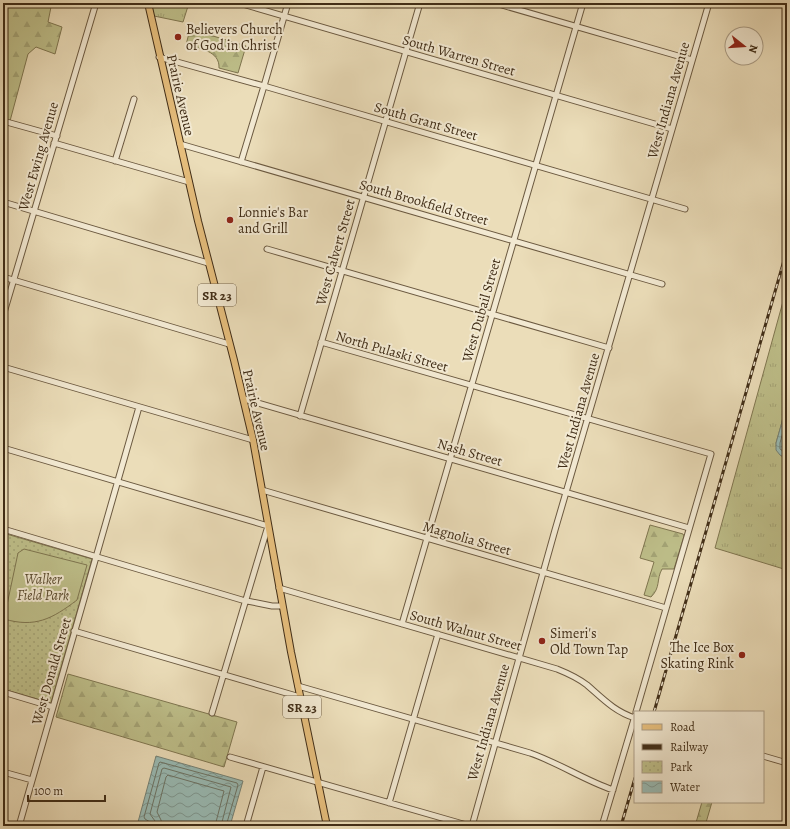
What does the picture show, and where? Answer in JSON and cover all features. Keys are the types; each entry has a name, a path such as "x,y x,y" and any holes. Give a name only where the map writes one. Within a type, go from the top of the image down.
{"main road":[{"name":"Prairie Avenue","path":"148,3 159,57 208,263 253,440 282,606 327,826"}],"street":[{"name":"West Ewing Avenue","path":"3,316 96,3"},
{"name":"South Warren Street","path":"239,3 672,129"},
{"path":"241,162 288,3"},
{"name":"West Calvert Street","path":"300,416 420,3"},
{"path":"495,3 692,60"},
{"name":"West Dubail Street","path":"402,624 583,3"},
{"name":"West Indiana Avenue","path":"471,826 543,572 709,3"},
{"name":"South Grant Street","path":"159,57 264,86 684,209"},
{"path":"115,161 134,99"},
{"path":"3,121 57,136"},
{"path":"54,143 189,182"},
{"name":"South Brookfield Street","path":"180,144 662,284"},
{"path":"3,202 208,263"},
{"path":"267,249 609,348"},
{"path":"3,277 229,344"},
{"name":"North Pulaski Street","path":"321,342 711,454 689,528"},
{"path":"3,367 253,440"},
{"name":"Nash Street","path":"244,400 689,528"},
{"name":"West Donald Street","path":"19,826 74,631 140,407"},
{"path":"3,448 268,526 222,674 212,713"},
{"name":"Magnolia Street","path":"262,490 666,608"},
{"path":"636,711 689,528"},
{"path":"3,529 245,600 272,606 282,606"},
{"name":"South Walnut Street","path":"279,588 557,669 571,675 586,685 614,708 634,717"},
{"path":"74,631 300,697"},
{"path":"389,803 438,634"},
{"path":"298,686 530,753 613,790"},
{"path":"3,692 53,707"},
{"path":"602,826 634,720"},
{"path":"764,756 787,763"},
{"path":"230,757 471,826"},
{"path":"246,826 263,767"},
{"path":"3,772 32,780"}],"green space":[{"path":"3,3 46,3 51,7 48,22 62,27 55,54 36,47 28,54 10,121 3,119"},
{"path":"151,3 189,3 183,22 154,16"},
{"path":"190,29 246,46 238,73 219,68 216,58 208,51 186,45"},
{"path":"787,287 787,394 782,422 776,443 780,455 787,459 787,570 715,548"},
{"path":"650,525 683,534 684,536 674,569 662,569 656,590 651,597 644,595 654,562 640,558"},
{"name":"Walker Field Park","path":"3,533 92,559 51,703 3,689"},
{"path":"24,549 87,565 77,600 51,617 34,622 15,622 4,619 18,553"},
{"path":"68,674 237,722 224,767 56,717"},
{"path":"702,803 712,803 705,826 695,826"}],"water":[{"path":"787,394 787,459 780,455 776,450 776,443 782,422"},
{"path":"156,756 243,781 230,826 153,826 138,822"}],"railway":[{"path":"654,711 787,250"},
{"path":"621,826 634,781"}],"place":[{"name":"Believers Church of God in Christ","path":"178,37"},
{"name":"Lonnie's Bar and Grill","path":"230,220"},
{"name":"Simeri's Old Town Tap","path":"542,641"},
{"name":"The Ice Box Skating Rink","path":"742,655"}]}
